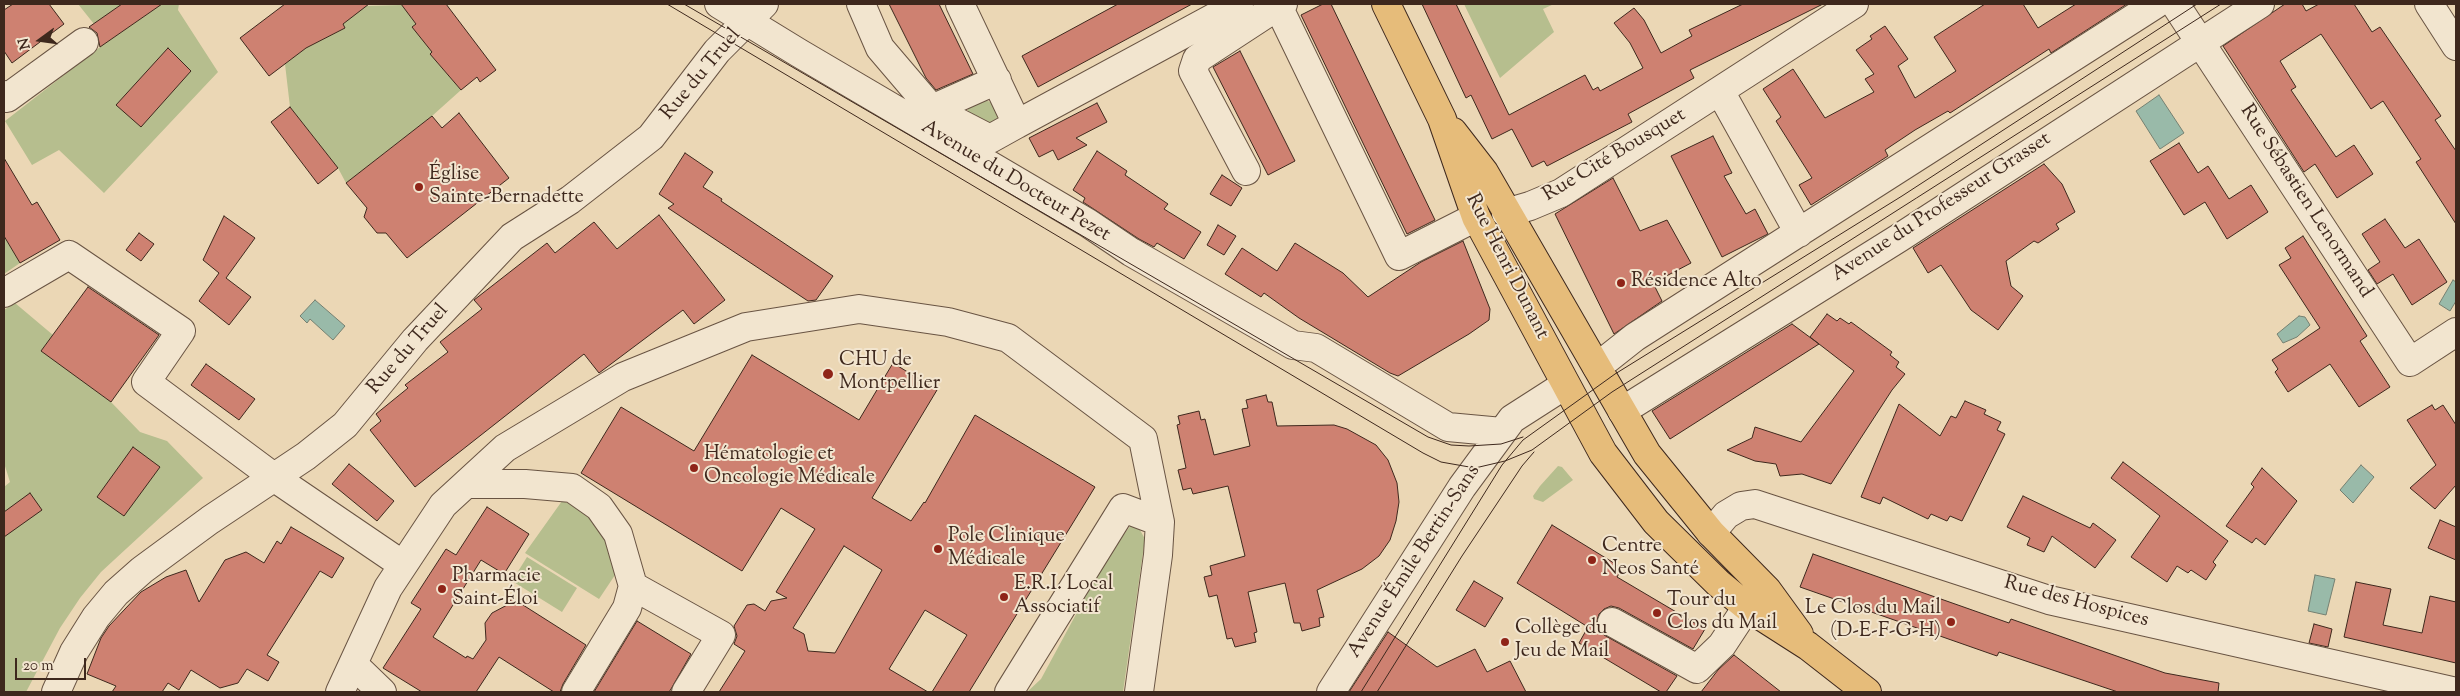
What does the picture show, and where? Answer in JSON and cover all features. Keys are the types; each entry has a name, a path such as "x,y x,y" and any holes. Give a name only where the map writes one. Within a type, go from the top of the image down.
{"main road":[{"name":"Rue Henri Dunant","path":"1386,4 1442,119 1476,217 1604,453 1656,522 1686,554 1747,607 1808,646"},
{"name":"Rue Henri Dunant","path":"1442,119 1484,172 1647,454 1711,533 1767,590 1808,646"},
{"path":"1597,367 1565,384 1593,406 1622,411"},
{"path":"1616,470 1641,487 1668,518 1695,542 1711,533"},
{"path":"1808,646 1867,692"}],"street":[{"name":"Avenue du Docteur Pezet","path":"719,4 756,12 799,54 1060,201 1293,345 1316,348 1448,426 1502,432"},
{"path":"861,4 880,48 932,109 990,139 1239,4"},
{"path":"960,4 1017,124"},
{"name":"Rue Cité Bousquet","path":"1506,213 1530,206 1561,192 1854,4"},
{"path":"1597,367 1635,337 1799,234 2156,4"},
{"name":"Rue Sébastien Lenormand","path":"2175,4 2410,362 2456,332"},
{"name":"Avenue du Professeur Grasset","path":"1622,411 1899,238 2200,41 2260,4"},
{"path":"2429,4 2456,46"},
{"path":"1246,171 1193,71 1197,60 1281,5 1399,256 1476,217"},
{"name":"Rue du Truel","path":"56,692 74,652 96,617 116,593 142,570 210,520 275,478 345,425 415,340 512,237 570,200 651,137 717,51 756,12"},
{"path":"4,95 7,98 84,42"},
{"path":"932,109 997,80"},
{"path":"1720,91 1799,234"},
{"path":"4,293 69,255 181,332 146,382 275,478 336,521 404,565"},
{"path":"340,692 388,588 443,505 505,448 623,377 746,326 859,309 948,322 1008,338 1143,439 1160,522 1158,555 1139,692"},
{"name":"Avenue Émile Bertin-Sans","path":"1331,692 1462,487 1502,432 1512,419 1565,384"},
{"path":"466,484 525,484 572,488 599,507 618,534 633,586 627,608 576,692"},
{"name":"Rue des Hospices","path":"1711,533 1726,515 1741,506 1755,504 2049,600 2456,692"},
{"path":"1009,692 1123,508 1160,522"},
{"path":"633,586 721,634 686,692"},
{"path":"1612,622 1697,669 1722,645 1747,607"},
{"path":"354,665 382,692"}],"green space":[{"path":"78,4 122,4 94,24"},
{"path":"152,4 179,4 178,10 218,72 104,193 59,150 32,165 5,121 100,47 155,9"},
{"path":"1464,4 1554,4 1543,9 1554,32 1500,78"},
{"path":"402,5 416,24 413,27 432,52 430,54 461,90 432,116 346,183 338,168 290,107 285,64 306,48 345,28 340,20 366,6"},
{"path":"984,99 992,103 1001,126 993,130 968,113 968,105"},
{"path":"4,236 20,263 4,274"},
{"path":"15,303 53,335 42,351 111,402 140,432 167,441 203,478 101,572 80,598 60,628 26,692 4,692 4,487 10,482 4,463 4,310"},
{"path":"1558,466 1562,467 1573,480 1543,502 1534,499 1533,496 1540,486"},
{"path":"562,501 574,505 597,522 612,545 617,572 599,599 525,553"},
{"path":"1131,525 1140,530 1145,539 1123,692 1027,692 1041,679 1107,557"},
{"path":"527,557 577,588 562,612 512,581"}],"shaded area":[{"path":"2159,95 2184,133 2160,149 2136,111"},
{"path":"2453,280 2456,282 2456,301 2450,311 2439,304"},
{"path":"315,300 345,326 333,340 310,319 307,323 300,316"},
{"path":"2299,316 2305,317 2310,325 2297,337 2283,343 2277,334"},
{"path":"2361,465 2374,477 2353,503 2340,490"},
{"path":"2315,575 2335,579 2326,615 2308,611"}],"building":[{"path":"13,4 49,4 64,24 12,63 4,51 4,10"},
{"path":"122,4 162,4 100,47 97,33 89,27"},
{"path":"285,4 369,4 343,24 345,28 306,48 269,76 240,38"},
{"path":"401,4 446,4 496,70 480,82 477,77 461,90 430,54 432,52 412,27 416,24"},
{"path":"889,4 939,4 973,74 936,90 926,78"},
{"path":"1118,4 1192,4 1038,87 1022,56"},
{"path":"1323,4 1331,4 1435,220 1407,234 1301,15"},
{"path":"1422,4 1456,4 1509,115 1585,75 1593,90 1598,87 1600,91 1643,68 1630,43 1614,23 1634,8 1644,20 1661,53 1692,36 1689,30 1743,4 1823,4 1690,70 1694,78 1628,114 1632,122 1547,166 1544,161 1532,167 1512,129 1492,139 1471,95 1466,98"},
{"path":"1985,4 2023,4 2038,28 2076,4 2127,4 2051,53 2049,49 1950,113 1948,111 1915,130 1885,150 1888,156 1811,205 1799,185 1812,178 1776,121 1781,117 1763,89 1793,69 1825,118 1874,92 1865,79 1874,74 1856,50 1872,39 1870,36 1885,26 1908,59 1898,66 1915,98 1956,71 1934,37"},
{"path":"2285,4 2302,4 2306,11 2319,4 2354,4 2372,32 2380,27 2441,116 2435,120 2456,151 2456,224 2416,162 2421,159 2383,101 2371,109 2321,34 2280,61 2296,87 2291,90 2336,157 2354,145 2373,174 2337,198 2315,164 2304,172 2223,46"},
{"path":"168,48 191,71 141,127 116,105"},
{"path":"1240,51 1295,161 1268,175 1213,67"},
{"path":"1097,103 1107,122 1076,138 1087,145 1058,160 1053,150 1039,157 1029,138"},
{"path":"290,107 338,168 318,184 271,122"},
{"name":"Église Sainte-Bernadette","path":"459,113 509,178 407,258 386,233 377,233 364,217 367,208 346,183 432,116 442,128"},
{"path":"1713,136 1732,173 1724,176 1746,214 1755,209 1768,234 1722,257 1671,156"},
{"path":"2179,143 2198,173 2208,166 2229,199 2251,185 2268,212 2227,239 2205,202 2184,215 2150,161"},
{"path":"1097,151 1127,171 1125,175 1168,204 1164,209 1201,232 1184,259 1157,243 1154,247 1139,239 1083,202 1085,198 1073,190"},
{"path":"685,153 713,172 703,187 833,276 816,300 808,301 668,208 674,204 659,194"},
{"path":"4,158 32,205 37,202 60,240 20,263 4,236"},
{"path":"2044,164 2062,184 2075,212 2056,224 2059,229 2038,243 2034,241 2006,261 2011,286 2023,296 1998,330 1971,310 1941,265 1928,273 1913,248"},
{"path":"1222,175 1242,188 1231,206 1210,194"},
{"name":"Résidence Alto","path":"1613,178 1640,231 1667,220 1691,263 1653,283 1662,301 1614,334 1555,214"},
{"path":"659,215 725,300 694,324 683,310 599,373 584,354 415,487 370,430 381,421 376,414 408,388 405,385 448,352 440,342 482,309 474,300 547,243 555,253 594,222 617,249"},
{"path":"224,216 255,238 226,278 251,297 229,325 199,301 219,273 203,260"},
{"path":"2385,219 2405,248 2419,239 2447,282 2412,305 2393,274 2377,284 2368,270 2380,262 2362,234"},
{"path":"1218,225 1236,236 1224,255 1207,245"},
{"path":"139,233 154,244 141,261 126,250"},
{"path":"2303,236 2367,336 2360,341 2390,387 2359,407 2330,364 2288,392 2275,372 2278,369 2272,360 2320,328 2279,265 2291,258 2285,248"},
{"path":"1463,241 1490,309 1489,320 1398,376 1299,318 1264,293 1261,297 1225,274 1242,248 1277,271 1295,243 1343,273 1368,297 1421,262"},
{"path":"88,287 159,335 111,402 41,351"},
{"path":"1827,314 1837,321 1840,318 1849,324 1851,322 1892,352 1890,355 1899,362 1896,367 1905,374 1892,390 1831,484 1802,474 1780,476 1776,464 1755,461 1727,450 1752,438 1755,427 1801,442 1854,371 1810,337"},
{"path":"1792,324 1819,344 1670,439 1652,411"},
{"path":"752,355 859,420 893,363 937,390 872,498 911,521 925,503 975,415 1095,487 969,692 932,692 967,635 925,610 889,669 928,692 719,692 745,651 734,644 737,636 734,626 747,605 754,604 765,611 771,601 787,598 776,592 815,529 781,508 742,571 581,473 621,407 694,451","holes":["844,546 882,570 835,653 808,651 804,634 793,628"]},
{"path":"206,364 255,399 239,420 191,385"},
{"path":"1266,395 1268,402 1272,402 1277,426 1334,425 1347,429 1376,445 1388,460 1397,483 1399,502 1390,540 1379,556 1362,569 1317,590 1324,617 1319,618 1320,626 1302,631 1300,623 1294,623 1285,583 1248,592 1257,632 1254,633 1256,642 1235,647 1232,638 1227,639 1217,595 1209,597 1204,577 1212,575 1210,566 1245,556 1228,486 1193,494 1191,488 1183,490 1178,470 1186,468 1177,425 1180,424 1178,416 1199,411 1201,420 1205,419 1214,455 1250,446 1242,409 1248,408 1246,400"},
{"path":"1965,401 1986,410 1984,414 2001,422 1997,430 2005,434 1962,521 1950,516 1947,521 1931,514 1928,519 1883,497 1880,504 1861,497 1899,404 1940,436 1951,416 1956,418"},
{"path":"2432,405 2435,410 2443,405 2456,425 2456,485 2435,509 2410,488 2436,465 2407,420"},
{"path":"133,447 160,467 124,516 97,497"},
{"path":"2123,462 2228,541 2213,562 2216,565 2206,580 2191,570 2188,573 2177,566 2167,582 2131,557 2160,516 2111,478"},
{"path":"349,464 394,501 377,521 332,484"},
{"path":"2262,468 2297,501 2265,545 2256,538 2252,543 2226,526 2254,487 2251,484"},
{"path":"30,493 42,510 4,537 4,512"},
{"path":"2023,496 2090,528 2093,523 2116,540 2095,568 2052,536 2044,552 2027,545 2030,538 2007,527"},
{"path":"487,507 529,534 504,574 481,560 433,637 466,658 467,656 473,659 486,640 485,623 492,613 509,604 512,598 586,645 560,692 554,692 499,657 476,692 422,692 383,668 421,609 411,603 446,549 456,555"},
{"path":"2440,520 2456,527 2456,560 2428,548"},
{"name":"Tour du Clos du Mail","path":"1552,525 1622,568 1617,577 1705,629 1693,649 1619,608 1611,606 1599,614 1596,623 1604,635 1677,676 1666,692 1661,692 1579,643 1588,627 1517,583"},
{"path":"291,527 344,558 332,578 320,571 267,655 279,662 268,681 247,669 238,683 220,688 191,670 179,690 168,683 162,692 112,692 116,686 87,674 101,638 109,626 141,592 166,577 186,570 199,602 225,560 246,552 264,563 277,541 281,544"},
{"name":"Le Clos du Mail (D-E-F-G-H)","path":"1813,554 2009,623 2011,619 2165,673 2219,683 2218,692 2118,692 1999,652 1997,656 1800,587"},
{"path":"1474,581 1503,598 1485,627 1456,610"},
{"path":"2356,582 2391,589 2383,625 2422,633 2430,596 2456,602 2456,663 2344,637"},
{"path":"637,621 691,654 671,689 669,692 594,692"},
{"path":"2314,624 2332,629 2328,647 2309,643"},
{"path":"1388,632 1437,667 1475,649 1487,672 1510,661 1526,692 1349,692"},
{"path":"1734,655 1781,692 1701,692 1718,670"}],"tram line":[{"path":"667,4 1423,453 1441,462 1475,468 1505,461 1532,450 1612,392 2221,4"},
{"path":"684,4 1428,437 1451,445 1469,446 1501,444 1523,437"},
{"path":"1361,692 1502,465 1523,440 1615,374 1902,196 2197,4"},
{"path":"1377,692 1462,556 1522,466 1534,452"}],"place":[{"name":"Église Sainte-Bernadette","path":"419,187"},
{"name":"Résidence Alto","path":"1621,283"},
{"name":"CHU de Montpellier","path":"828,374"},
{"name":"Hématologie et Oncologie Médicale","path":"694,468"},
{"name":"Pole Clinique Médicale","path":"938,549"},
{"name":"Centre Neos Santé","path":"1592,560"},
{"name":"Pharmacie Saint-Éloi","path":"442,589"},
{"name":"E.R.I. Local Associatif","path":"1004,597"},
{"name":"Tour du Clos du Mail","path":"1657,613"},
{"name":"Le Clos du Mail (D-E-F-G-H)","path":"1951,622"},
{"name":"Collège du Jeu de Mail","path":"1505,642"}]}
